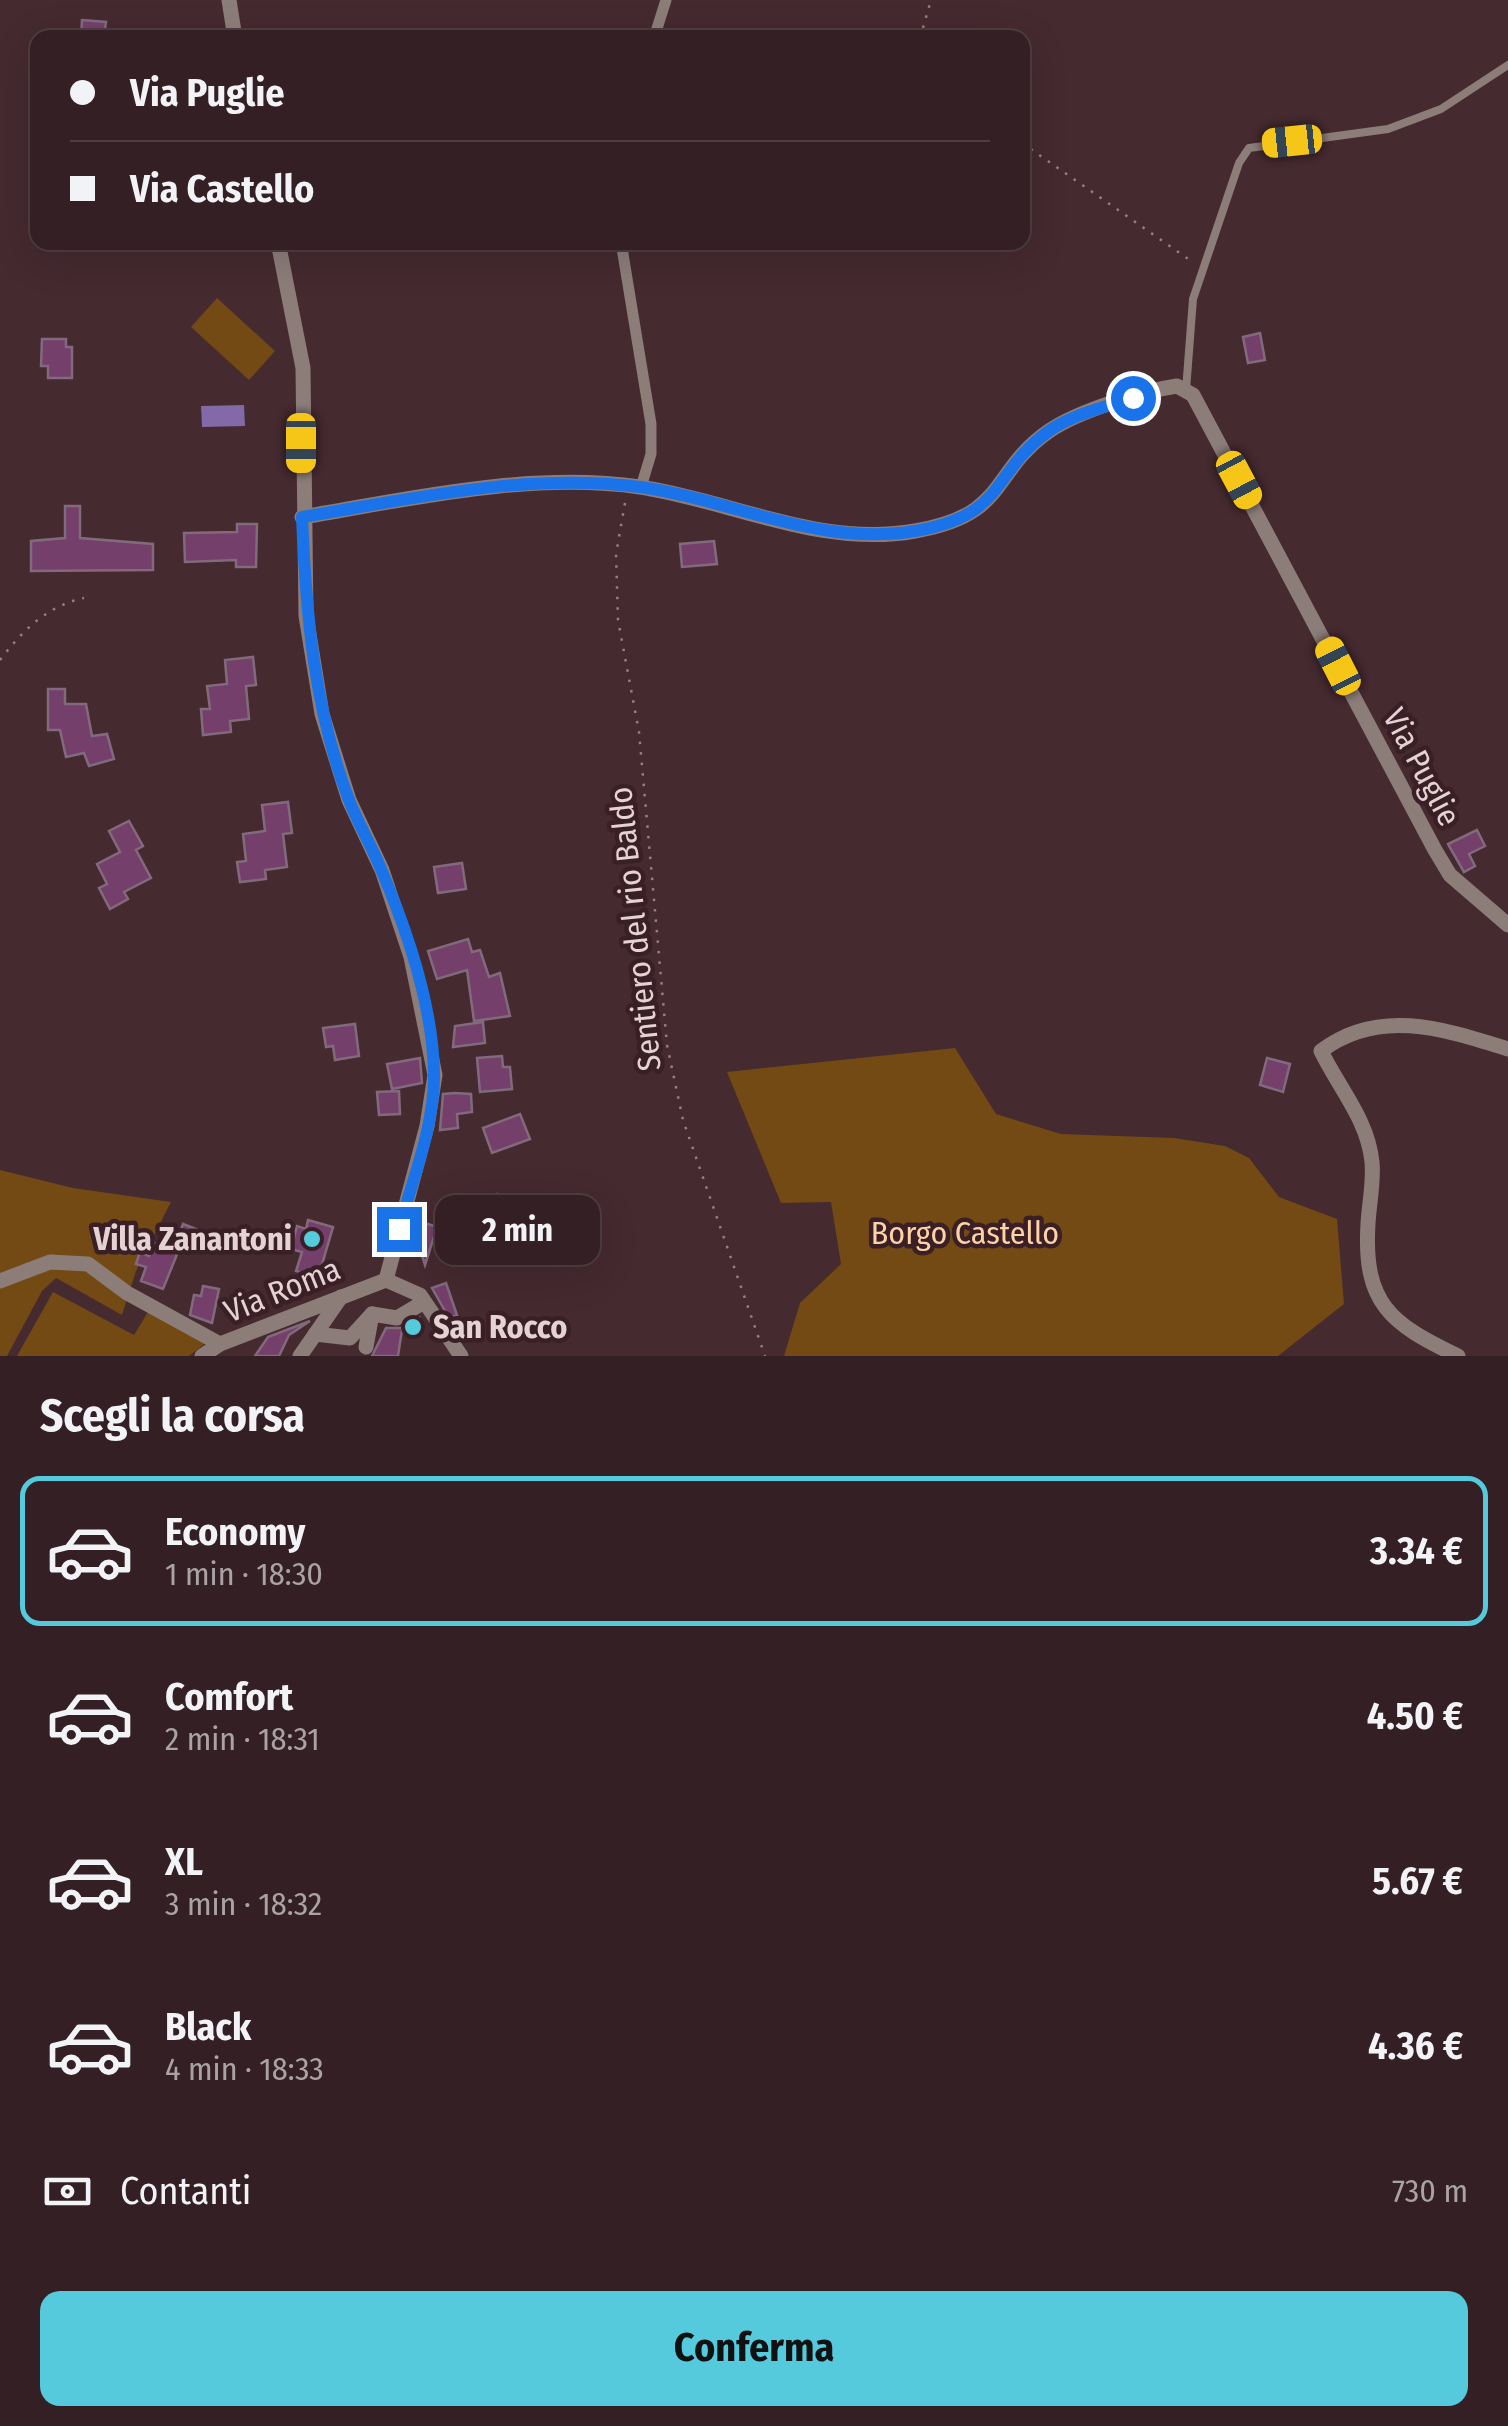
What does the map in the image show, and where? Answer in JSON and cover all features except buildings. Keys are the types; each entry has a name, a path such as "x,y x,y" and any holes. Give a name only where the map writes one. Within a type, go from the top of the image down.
{"street":[{"path":"228,0 234,30"},
{"path":"657,30 666,0"},
{"path":"280,250 302,368 306,616 322,714 349,800 382,870 411,957 434,1075 426,1126 386,1280 410,1287 461,1356"},
{"path":"622,250 651,424 651,454 635,487"},
{"path":"302,517 470,490 635,487 798,526 869,534 916,531 983,506 1028,449 1070,419 1165,388 1186,390"},
{"name":"Via Puglie","path":"1186,390 1242,485 1434,850 1450,875 1508,925"},
{"path":"1458,1356 1404,1330 1374,1292 1368,1230 1372,1164 1363,1124 1321,1052 1344,1034 1376,1026 1432,1026 1508,1048"},
{"path":"0,1282 30,1267 72,1261 88,1264 162,1313 220,1344"},
{"name":"Via Roma","path":"202,1356 220,1344 386,1280"},
{"path":"300,1356 341,1297"},
{"path":"372,1314 397,1318 424,1302"},
{"path":"315,1334 350,1338 372,1314"},
{"path":"366,1347 372,1314"}],"lane":[{"path":"1186,390 1193,299 1238,163 1250,148 1388,130 1441,110 1508,65"}],"path":[{"path":"922,30 931,0"},
{"path":"1030,148 1203,269"},
{"name":"Sentiero del rio Baldo","path":"635,487 616,554 618,620 639,732 667,1045 683,1120 765,1356"},
{"path":"0,660 39,617 64,602 84,598"}],"green space":[{"path":"217,298 275,351 249,380 191,327"},
{"name":"Borgo Castello","path":"955,1048 996,1114 1061,1134 1174,1138 1225,1146 1249,1158 1279,1197 1337,1219 1344,1304 1278,1356 784,1356 800,1303 841,1264 831,1202 781,1203 727,1072"},
{"path":"0,1170 73,1188 171,1202 136,1271 122,1315 56,1278 42,1291 7,1356 0,1356"},
{"path":"53,1292 134,1335 148,1312 207,1342 189,1356 17,1356"}],"shaded area":[{"path":"244,405 245,426 202,427 201,406"}],"place":[{"name":"Villa Zanantoni","path":"312,1239"},
{"name":"San Rocco","path":"413,1327"}],"route":[{"path":"399,1229 426,1126 434,1075 411,957 382,870 349,800 322,714 306,616 302,517 470,490 598,485 640,487 798,526 869,534 916,531 966,516 983,506 1028,449 1050,430 1070,419 1133,398"}]}
